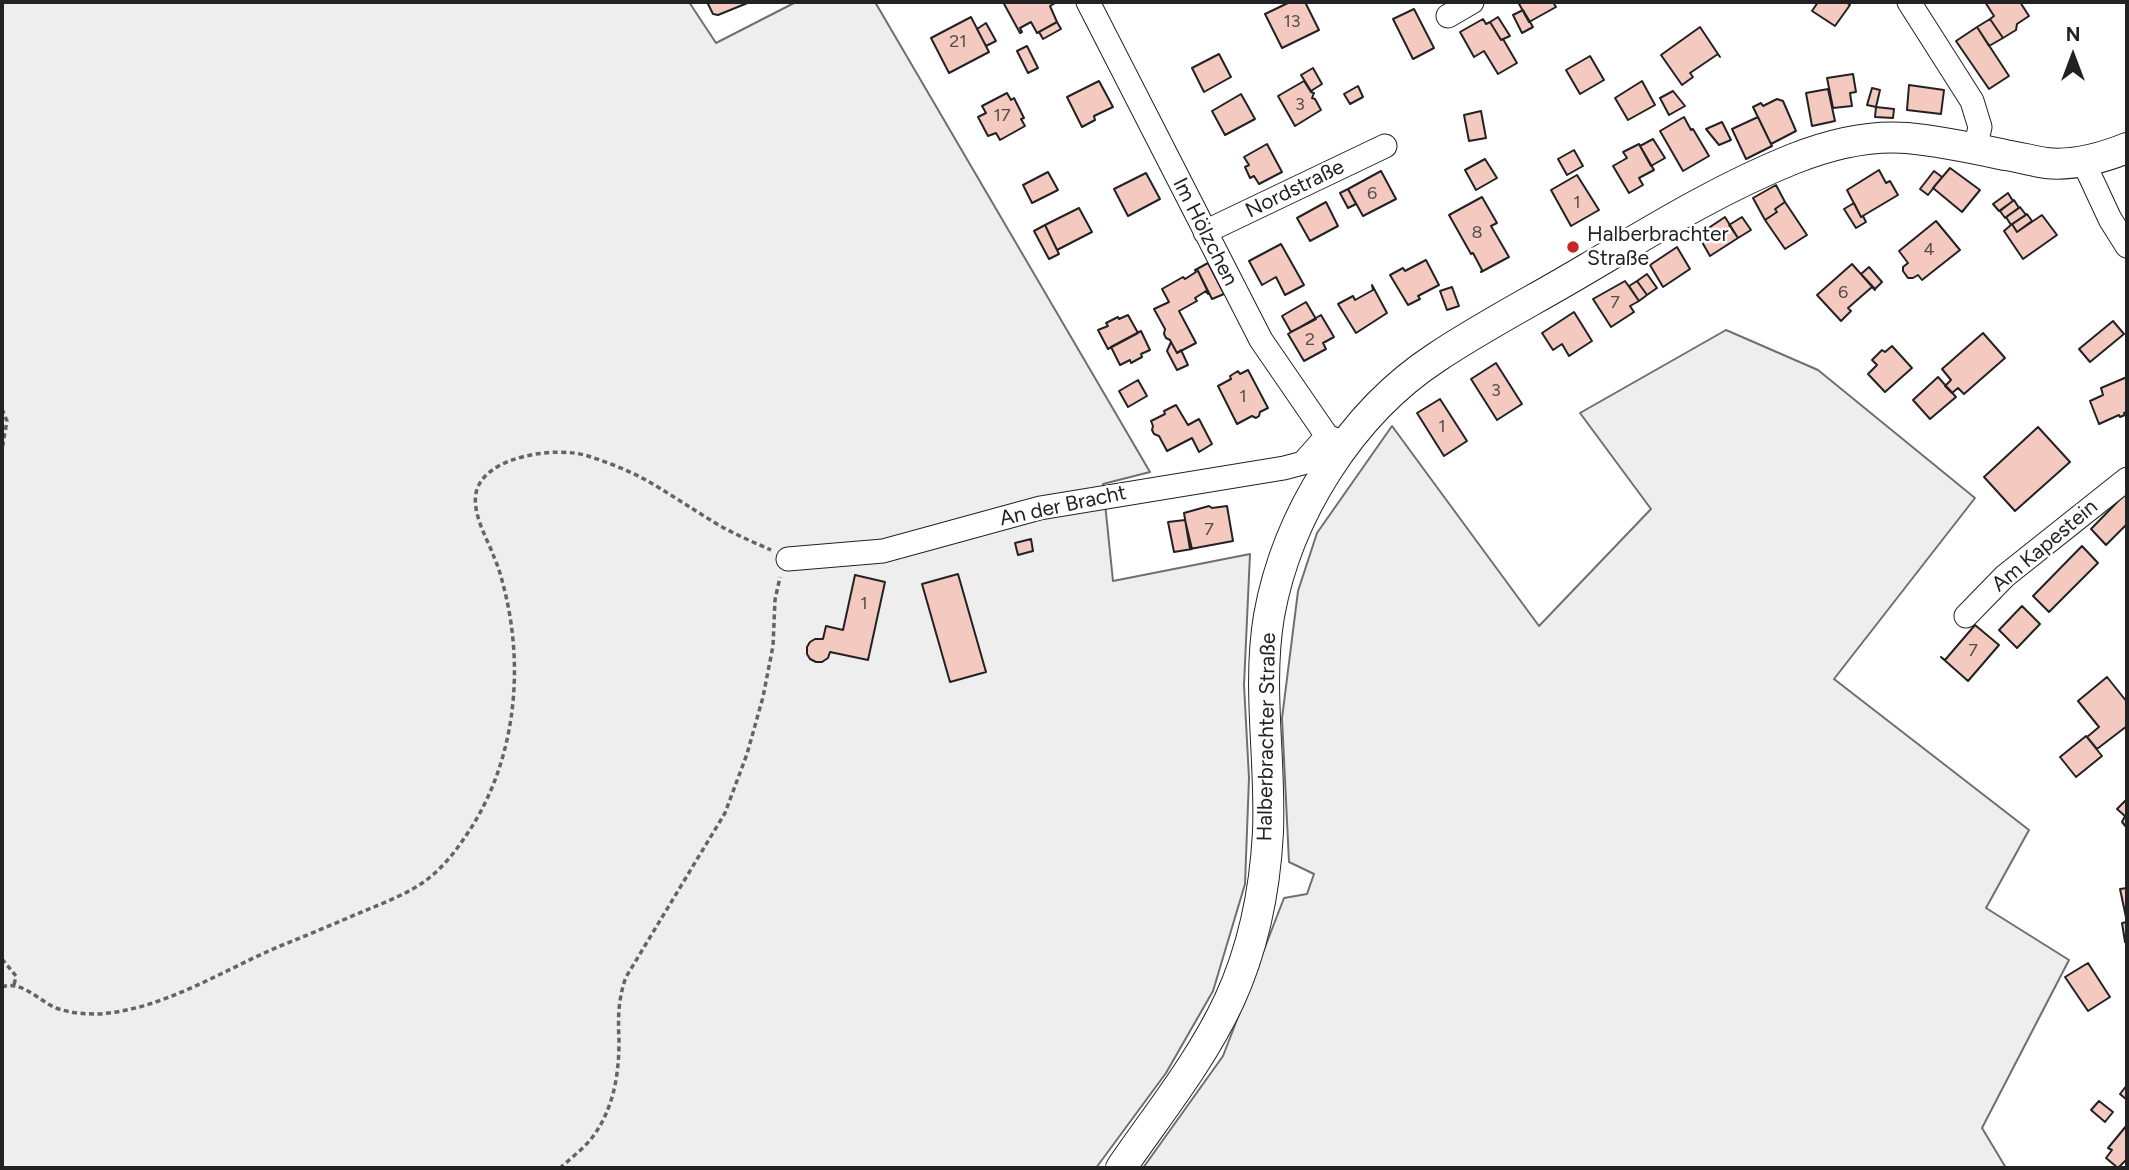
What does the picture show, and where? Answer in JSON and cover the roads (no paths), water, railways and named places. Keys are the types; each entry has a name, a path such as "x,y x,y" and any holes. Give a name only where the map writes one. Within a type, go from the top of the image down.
{"main road":[{"name":"Halberbrachter Straße","path":"1121,1168 1193,1065 1210,1035 1228,1002 1254,933 1261,904 1268,830 1264,678 1269,614 1287,553 1336,440 1435,358 1711,197 1793,159 1854,141 1903,138 2048,163 2083,162 2127,148"}],"street":[{"name":"Im Hölzchen","path":"1088,2 1261,340 1336,440"},
{"path":"1448,16 1472,2"},
{"path":"1909,2 1972,101 1980,127 1975,149"},
{"name":"Nordstraße","path":"1205,232 1385,146"},
{"path":"2083,162 2110,219 2127,246"},
{"name":"An der Bracht","path":"788,559 883,551 1040,508 1284,468 1303,463 1336,440"},
{"name":"Am Kapestein","path":"1966,616 2005,576 2127,479"}],"place":[{"name":"Halberbrachter Straße","path":"1573,247"}]}
